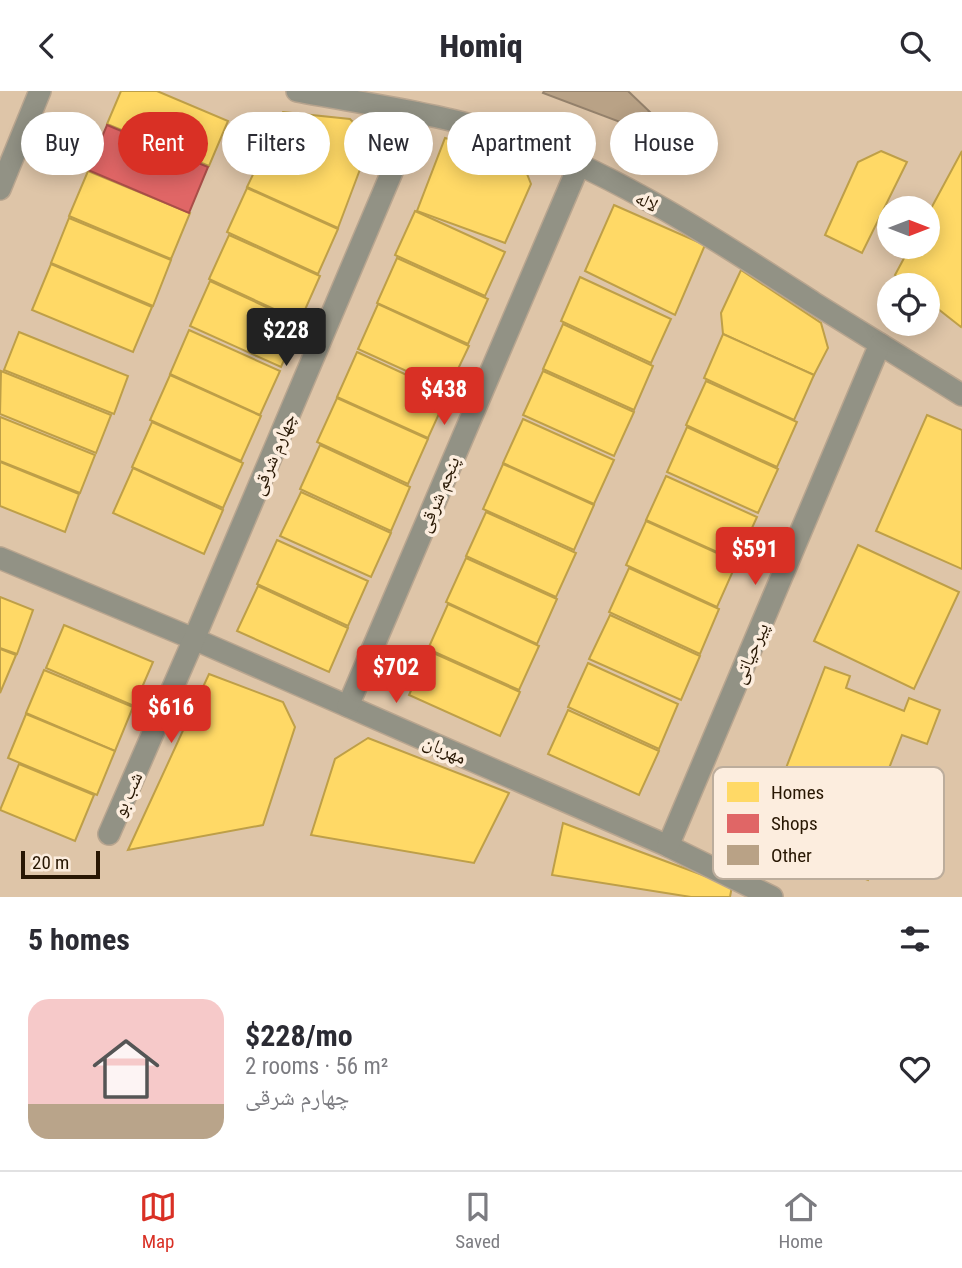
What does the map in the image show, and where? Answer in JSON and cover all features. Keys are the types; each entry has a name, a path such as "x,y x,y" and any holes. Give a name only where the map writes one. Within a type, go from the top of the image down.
{"street":[{"path":"0,189 40,91"},
{"name":"لاله","path":"296,91 412,112"},
{"name":"لاله","path":"596,174 703,232 962,394"},
{"name":"چهارم شرقی","path":"194,639 391,175"},
{"name":"پنجم شرقی","path":"348,706 575,175"},
{"name":"پیرحیاتی","path":"668,846 880,344"},
{"name":"مهربان","path":"0,558 194,639 713,868"},
{"name":"شب بو","path":"109,834 194,639"},
{"name":"مهربان","path":"735,879 772,897"}],"building: Homes":[{"path":"121,91 157,91 207,112 118,112 118,129 107,124"},
{"path":"208,113 222,118 222,135 209,166"},
{"path":"330,117 344,118 344,175 358,175 338,228 247,187 253,175 330,175"},
{"path":"445,138 447,175 527,175 531,184 505,243 417,211"},
{"path":"881,151 907,162 890,196 877,196 877,223 862,253 825,235 858,162"},
{"path":"962,151 961,327 940,310 940,273 896,273 904,259 940,259 940,196 938,196"},
{"path":"86,175 98,175 190,213 171,259 69,216"},
{"path":"247,188 338,229 318,274 227,232"},
{"path":"614,205 705,245 675,315 585,271"},
{"path":"415,211 505,252 485,296 395,255"},
{"path":"69,218 171,260 153,306 51,263"},
{"path":"229,235 320,276 300,321 209,279"},
{"path":"397,258 488,299 468,344 377,303"},
{"path":"51,264 152,307 133,352 32,310"},
{"path":"741,270 821,323 828,348 814,375 723,334 721,313"},
{"path":"580,277 671,319 651,363 561,321"},
{"path":"210,281 301,323 281,367 190,326"},
{"path":"378,304 469,346 448,390 358,349"},
{"path":"563,324 653,366 634,410 543,369"},
{"path":"189,330 280,371 260,415 170,374"},
{"path":"19,332 128,376 114,414 4,370"},
{"path":"723,334 814,375 794,420 704,378"},
{"path":"357,352 448,394 428,438 337,397"},
{"path":"1,371 111,415 96,453 0,414"},
{"path":"543,371 634,412 614,456 523,415"},
{"path":"170,375 261,416 241,461 150,420"},
{"path":"706,381 797,422 777,467 686,425"},
{"path":"337,398 428,439 408,484 317,442"},
{"path":"927,415 962,430 962,569 876,531"},
{"path":"0,417 95,455 80,493 0,461"},
{"path":"523,419 614,460 594,504 503,463"},
{"path":"152,422 243,463 223,508 132,467"},
{"path":"687,427 778,469 758,513 667,472"},
{"path":"320,445 410,487 391,531 300,489"},
{"path":"0,462 79,494 65,532 0,506"},
{"path":"503,464 594,505 574,550 483,509"},
{"path":"133,468 223,510 204,554 113,513"},
{"path":"666,476 757,517 737,561 646,520"},
{"path":"301,492 391,533 371,577 280,536"},
{"path":"486,512 576,553 556,597 466,556"},
{"path":"646,521 737,562 717,607 626,565"},
{"path":"277,540 368,581 348,626 257,584"},
{"path":"858,545 959,592 914,689 814,641"},
{"path":"466,558 557,599 537,644 446,602"},
{"path":"629,568 719,609 700,654 609,612"},
{"path":"258,586 348,628 329,672 237,631"},
{"path":"0,597 33,610 17,654 0,648"},
{"path":"448,604 539,646 519,690 428,649"},
{"path":"610,615 700,656 681,700 589,659"},
{"path":"64,625 153,662 134,706 46,668"},
{"path":"0,649 16,655 0,693"},
{"path":"429,651 520,692 500,736 409,695"},
{"path":"588,663 678,704 659,749 568,707"},
{"path":"825,667 850,676 846,688 904,711 909,698 940,710 927,744 902,735 890,767 786,767"},
{"path":"44,670 133,707 115,751 26,713"},
{"path":"209,674 283,702 295,727 263,825 128,850"},
{"path":"568,710 659,751 639,795 548,754"},
{"path":"26,714 115,751 97,795 8,758"},
{"path":"368,738 509,793 474,863 311,835 335,759"},
{"path":"19,764 94,795 75,841 0,810"},
{"path":"563,823 732,886 730,897 691,897 552,875"}],"building: Shops":[{"path":"107,125 118,130 118,175 205,175 189,213 100,175 104,175 104,132"}],"building: Other":[{"path":"628,91 650,112 610,112 610,118 543,93"}]}
